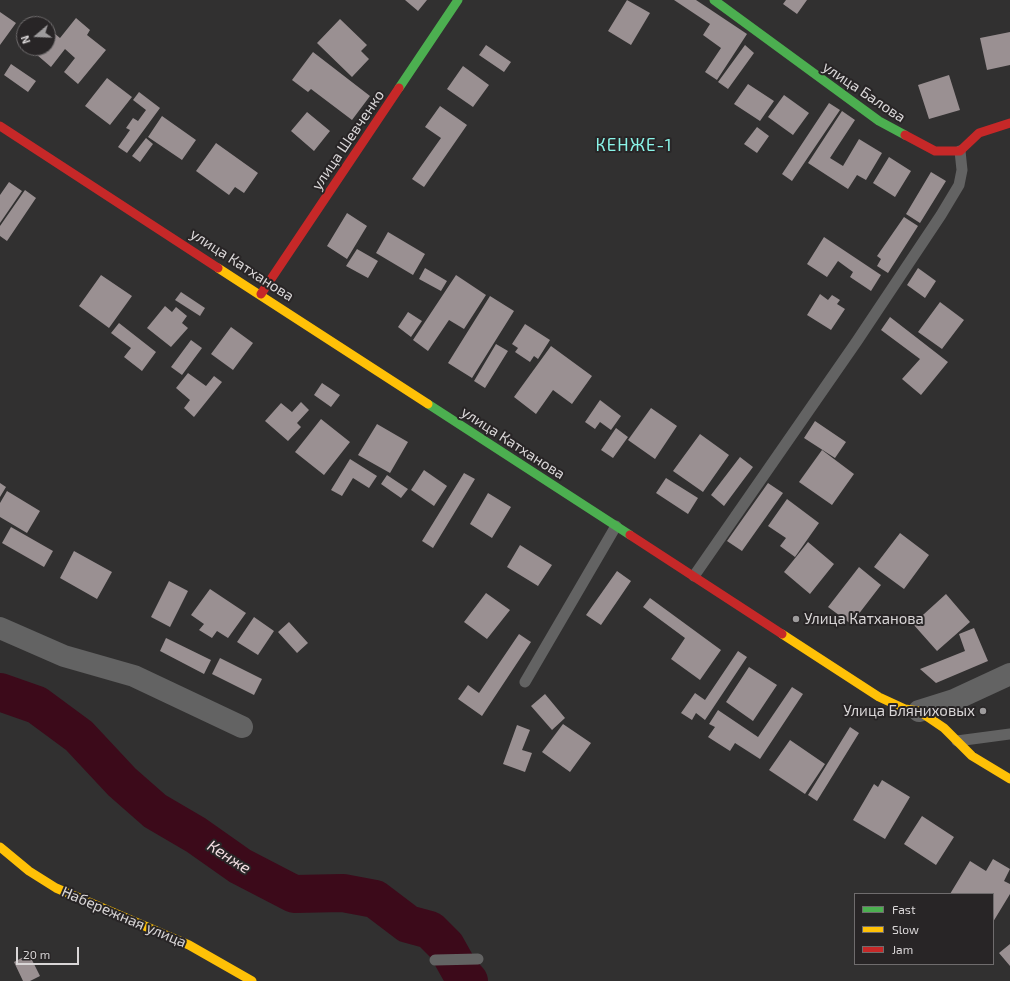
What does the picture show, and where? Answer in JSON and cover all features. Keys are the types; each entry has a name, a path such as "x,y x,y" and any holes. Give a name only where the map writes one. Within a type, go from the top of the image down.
{"street":[{"name":"улица Шевченко","path":"261,294 458,0"},
{"name":"улица Балова","path":"714,0 880,121 935,151 960,151"},
{"path":"960,151 979,134 1010,123"},
{"name":"улица Катханова","path":"0,126 261,294 378,373 879,697 905,709 919,711 944,728 972,756 1010,779"},
{"path":"0,628 64,656 134,676 242,727"},
{"path":"919,711 954,700 1010,674"},
{"name":"Набережная улица","path":"0,847 29,871 56,888 104,910 157,930 189,945 252,981"}],"lane":[{"path":"694,576 857,341 941,215 959,185 962,170 960,151"},
{"path":"525,682 616,526"},
{"path":"956,741 1010,734"},
{"path":"435,960 478,959"}],"building":[{"path":"405,0 427,0 418,11"},
{"path":"627,0 650,13 631,45 608,31"},
{"path":"674,0 696,0 747,34 717,80 705,72 721,48 703,35 710,24"},
{"path":"786,0 807,0 797,14 783,4"},
{"path":"0,12 16,23 0,45"},
{"path":"76,18 90,30 87,35 106,50 78,84 64,72 75,58 65,49 51,67 38,56 56,56 56,35 60,38"},
{"path":"340,19 367,45 361,51 369,59 352,77 317,43"},
{"path":"1010,32 1010,65 987,70 980,38"},
{"path":"486,45 511,62 504,72 479,55"},
{"path":"745,45 754,53 728,89 718,82"},
{"path":"313,52 370,96 352,120 311,89 308,92 292,80"},
{"path":"11,64 36,81 28,92 4,75"},
{"path":"463,66 489,85 473,107 447,89"},
{"path":"949,75 960,110 929,119 918,85"},
{"path":"107,78 132,97 110,125 85,106"},
{"path":"748,84 774,101 760,121 734,104"},
{"path":"139,92 160,108 127,153 118,147 130,130 126,128 133,118 138,121 146,110 133,100"},
{"path":"784,95 809,113 793,135 768,117"},
{"path":"829,103 840,110 792,181 782,174"},
{"path":"440,106 467,125 424,187 412,179 441,138 425,127"},
{"path":"842,111 855,120 830,158 843,166 859,139 882,153 866,180 857,175 848,189 808,163"},
{"path":"307,112 330,131 314,151 291,131"},
{"path":"162,116 196,140 182,160 148,137"},
{"path":"757,127 769,136 757,153 744,144"},
{"path":"146,138 153,144 140,162 132,156"},
{"path":"216,143 258,173 244,193 235,187 229,195 196,171"},
{"path":"889,157 911,171 895,197 873,183"},
{"path":"931,172 946,181 920,223 906,214"},
{"path":"9,182 22,191 0,223 0,195"},
{"path":"25,190 36,198 7,241 0,236 0,226"},
{"path":"347,213 367,226 347,259 327,246"},
{"path":"904,217 918,226 888,273 877,266 881,259 877,256"},
{"path":"388,232 425,254 413,275 376,253"},
{"path":"824,237 881,275 871,291 850,277 853,272 838,261 827,277 807,264"},
{"path":"357,249 378,261 368,278 346,266"},
{"path":"425,268 447,281 441,291 419,279"},
{"path":"918,268 936,281 925,298 907,285"},
{"path":"101,275 132,296 109,328 79,306"},
{"path":"456,275 486,295 464,329 449,320 428,351 413,340"},
{"path":"181,292 205,308 200,316 175,300"},
{"path":"820,294 828,300 832,295 840,300 837,304 845,309 831,330 807,315"},
{"path":"490,296 514,311 472,378 448,363"},
{"path":"940,302 964,320 942,349 918,332"},
{"path":"165,306 172,312 176,307 187,316 182,323 188,328 171,347 147,328"},
{"path":"408,312 422,321 411,337 398,327"},
{"path":"890,317 948,362 921,395 902,379 920,359 881,330"},
{"path":"119,323 156,352 142,371 124,357 131,348 111,333"},
{"path":"525,324 550,340 538,359 534,356 530,362 515,352 518,348 512,344"},
{"path":"231,327 253,343 233,370 211,354"},
{"path":"191,340 202,348 182,375 171,367"},
{"path":"496,344 508,351 485,388 474,381"},
{"path":"551,346 592,376 572,404 553,390 536,414 514,397"},
{"path":"188,373 206,386 214,376 222,382 194,417 184,408 190,400 176,388"},
{"path":"322,383 340,395 331,407 314,395"},
{"path":"600,400 621,416 611,430 600,422 595,429 585,422"},
{"path":"301,402 309,410 297,423 301,427 288,441 265,421 281,403 292,412"},
{"path":"651,408 677,426 655,459 628,440"},
{"path":"321,419 350,442 324,475 295,452"},
{"path":"815,421 846,442 835,458 804,438"},
{"path":"377,424 408,442 390,473 358,455"},
{"path":"616,428 628,437 613,458 601,450"},
{"path":"700,434 729,455 703,492 673,471"},
{"path":"822,450 854,474 832,505 799,482"},
{"path":"740,457 753,467 724,506 711,495"},
{"path":"350,459 377,476 369,488 353,478 342,496 331,490"},
{"path":"424,470 447,486 434,506 411,490"},
{"path":"464,473 475,479 433,548 422,541"},
{"path":"387,475 408,489 401,498 381,484"},
{"path":"666,478 698,498 688,514 656,493"},
{"path":"0,483 6,487 0,497"},
{"path":"768,483 783,493 742,551 727,541"},
{"path":"7,491 40,511 27,533 0,517 0,503"},
{"path":"488,493 511,507 492,538 470,524"},
{"path":"787,499 819,523 795,557 780,546 786,538 768,526"},
{"path":"11,527 53,551 44,567 2,543"},
{"path":"900,533 929,555 904,589 874,567"},
{"path":"808,542 834,564 810,594 784,572"},
{"path":"520,545 552,565 538,586 507,567"},
{"path":"74,551 112,572 97,599 60,578"},
{"path":"859,567 881,585 851,624 828,607"},
{"path":"617,571 631,581 601,625 586,615"},
{"path":"169,581 188,591 170,627 151,617"},
{"path":"210,589 246,613 228,638 217,631 212,638 199,630 204,624 191,615"},
{"path":"486,593 510,610 487,639 464,622"},
{"path":"946,594 970,622 937,651 913,624"},
{"path":"650,598 721,650 700,680 671,659 685,638 643,607"},
{"path":"254,617 274,631 258,655 237,642"},
{"path":"289,622 308,643 297,653 278,632"},
{"path":"974,628 988,661 936,683 920,669 965,651 959,634"},
{"path":"519,634 531,642 482,716 458,699 468,685 479,693"},
{"path":"166,638 211,660 204,674 160,651"},
{"path":"738,651 747,657 705,720 696,713 692,720 681,713 695,693 705,700"},
{"path":"220,658 262,679 254,695 212,674"},
{"path":"749,667 777,685 753,721 726,702"},
{"path":"792,687 803,694 760,759 735,743 730,751 708,737 715,727 709,724 718,710 758,737"},
{"path":"545,694 565,718 552,730 531,706"},
{"path":"563,724 591,743 570,772 542,752"},
{"path":"517,725 530,730 522,750 532,753 525,772 503,764"},
{"path":"850,727 859,733 817,801 808,795"},
{"path":"790,740 825,764 805,794 769,770"},
{"path":"882,780 910,797 885,839 853,820 874,784 878,787"},
{"path":"922,816 954,837 936,865 904,844"},
{"path":"993,859 1010,869 1004,881 1010,884 1010,894 994,920 994,893 951,893 970,861 986,871"},
{"path":"1010,944 1010,966 999,953"},
{"path":"29,954 40,976 30,981 23,981 14,962"}],"waterway":[{"name":"Кенже","path":"0,692 37,705 79,736 122,782 155,811 196,835 240,866 294,894 343,893 375,899 408,924 430,930 446,946 460,971 469,981"}],"traffic: fast":[{"path":"399,88 458,0"},
{"path":"714,0 879,121 905,135"},
{"path":"428,404 630,535"}],"traffic: slow":[{"path":"218,268 428,404"},
{"path":"782,634 879,697 905,709 919,711 944,728 972,756 1010,779"},
{"path":"0,847 29,871 56,888 189,945 252,981"}],"traffic: jam":[{"path":"261,294 399,88"},
{"path":"905,135 935,151 960,151 979,133 1010,123"},
{"path":"0,126 218,268"},
{"path":"630,535 782,634"}],"place":[{"name":"Улица Катханова","path":"796,619"},
{"name":"Улица Бляниховых","path":"983,711"}],"district":[{"name":"КЕНЖЕ-1","path":"634,145"}]}
